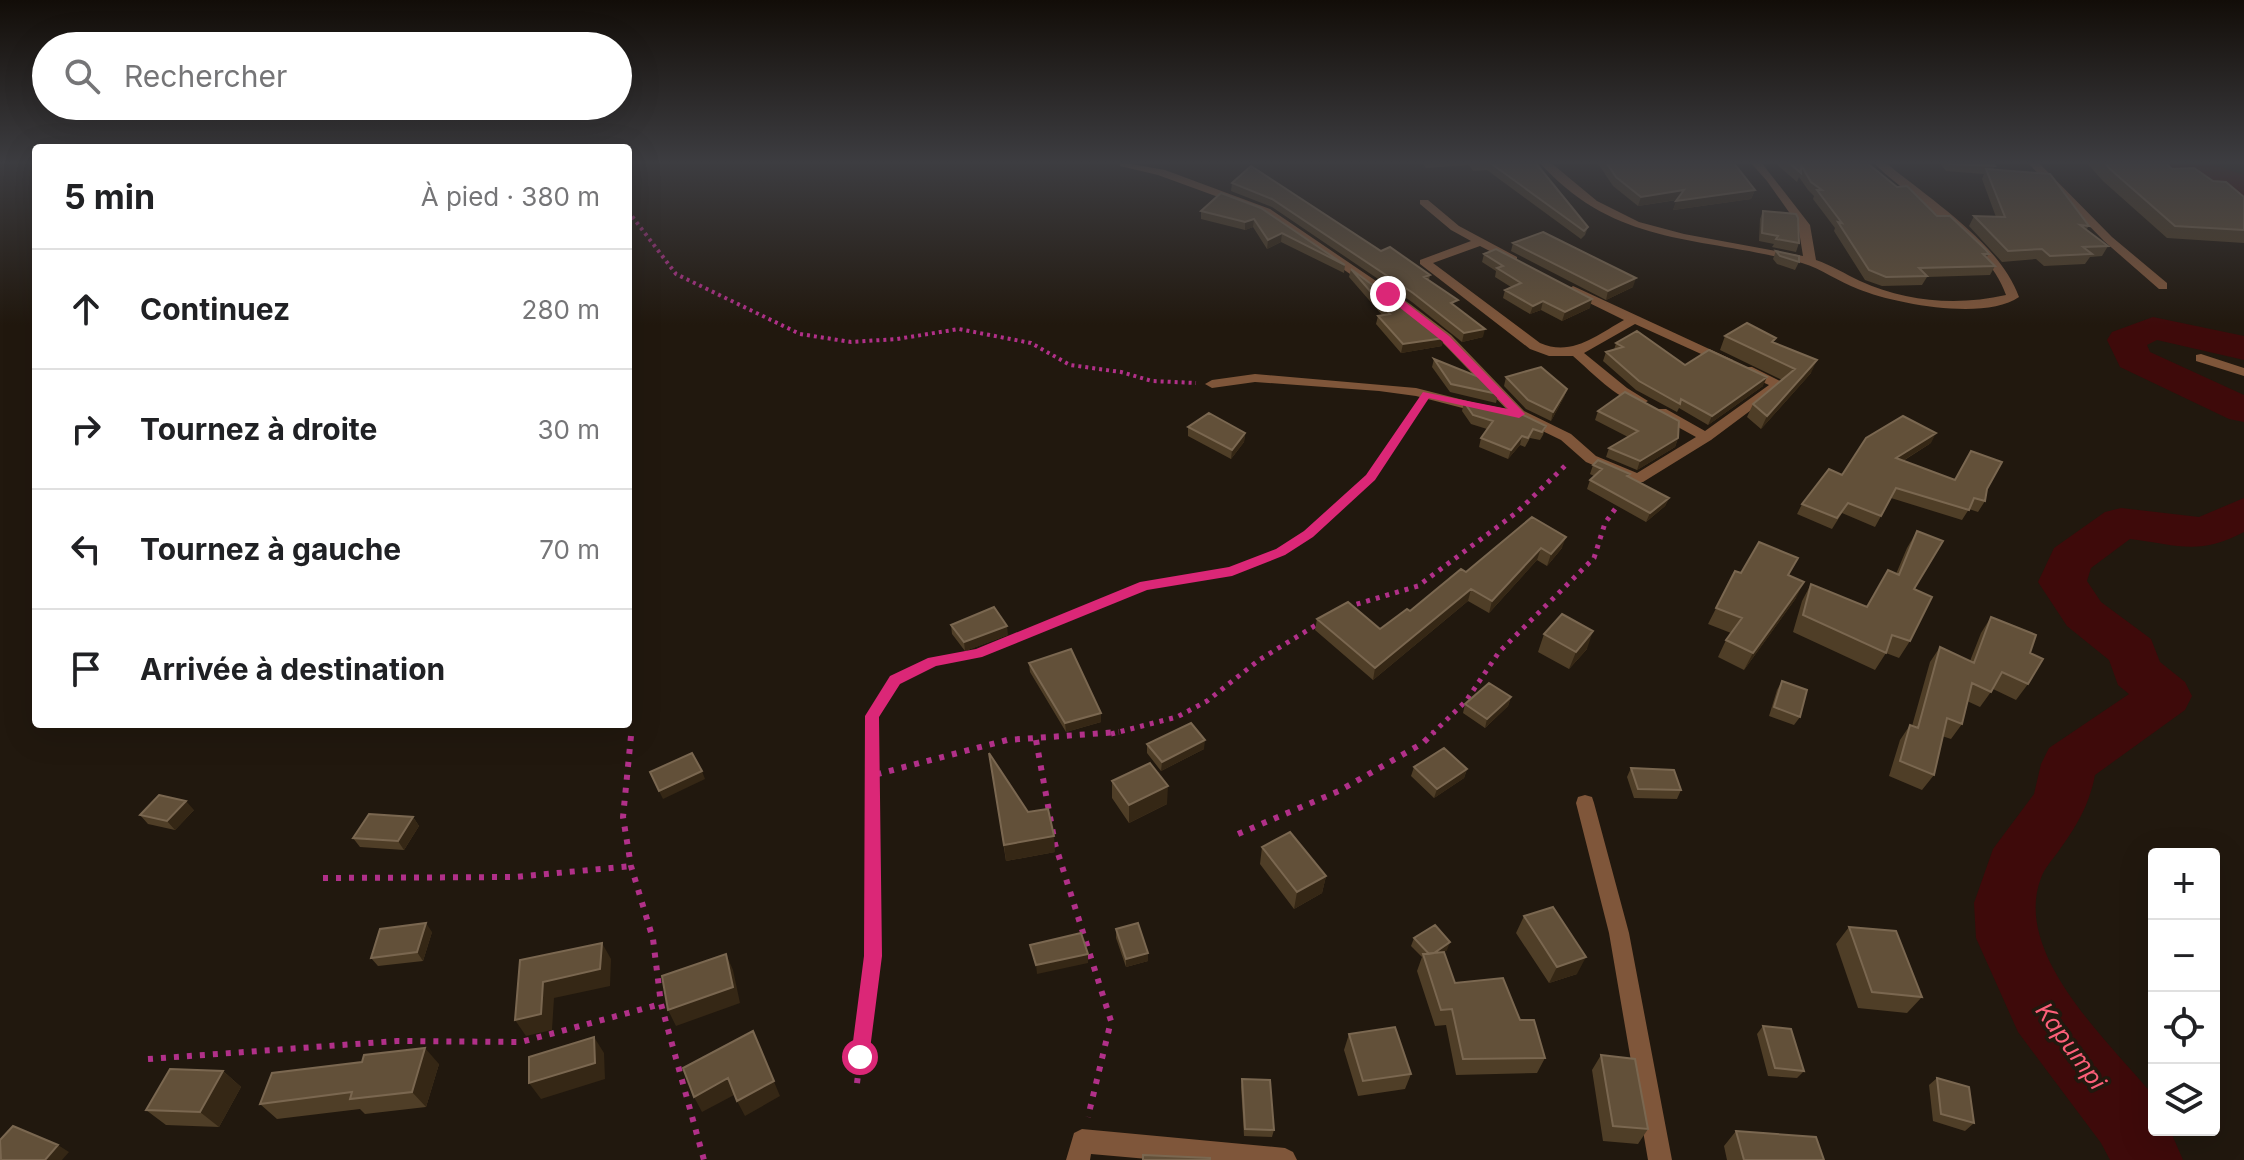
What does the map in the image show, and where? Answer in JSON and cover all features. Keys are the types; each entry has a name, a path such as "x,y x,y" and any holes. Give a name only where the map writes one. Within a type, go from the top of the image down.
{"street":[{"path":"1273,216 1446,338 1519,414"},
{"path":"1441,216 1455,228 1521,263"},
{"path":"1616,216 1668,233 1810,261 1860,285 1935,306 1955,307 2013,297 2012,286 1985,253 1942,216"},
{"path":"1798,216 1804,225 1810,261"},
{"path":"2085,216 2163,286"},
{"path":"1479,242 1424,262 1535,346 1549,352 1576,352 1631,321"},
{"path":"1212,384 1255,378 1379,387 1519,414 1566,437 1591,459 1638,479 1706,437 1779,384 1661,330 1631,321 1563,285"},
{"path":"1576,352 1622,391 1706,437"},
{"path":"2201,358 2244,372"},
{"path":"1585,803 1619,933 1660,1160"},
{"path":"1080,1150 1285,1160"}],"path":[{"path":"632,216 676,274 800,334 851,342 897,339 959,329 1031,343 1070,365 1121,372 1152,381 1212,384"},
{"path":"857,1083 873,956 872,716 895,680 933,661 978,654 1145,586 1232,571 1280,552 1308,534 1371,477 1427,394"},
{"path":"1338,612 1418,586 1516,513 1562,471 1580,449"},
{"path":"1238,834 1339,791 1423,743 1466,701 1499,652 1594,558 1605,523 1638,479"},
{"path":"874,775 1007,740 1109,735 1177,717 1207,701 1259,660 1326,619"},
{"path":"631,736 623,817 631,866 653,939 661,1004 704,1160"},
{"path":"1036,740 1055,844 1111,1021 1080,1150"},
{"path":"323,878 475,880 597,872 631,866"},
{"path":"148,1059 397,1041 521,1042 661,1004"}],"building":[{"path":"1222,216 1273,216 1345,265 1282,233 1268,240 1254,219 1245,222"},
{"path":"1298,216 1328,216 1381,251 1390,247 1430,275 1424,277 1458,300 1451,303 1485,329 1464,333 1413,293"},
{"path":"1564,216 1579,216 1588,227 1584,231"},
{"path":"1763,216 1798,218 1799,243 1762,233"},
{"path":"1837,216 1950,216 1985,249 1989,254 1983,254 1995,266 1919,268 1927,276 1886,277 1869,270 1838,222 1842,223"},
{"path":"1974,216 2082,216 2089,226 2080,225 2108,246 2083,247 2092,254 2050,256 2042,249 2008,251"},
{"path":"2164,216 2244,216 2244,230 2175,226"},
{"path":"1543,232 1636,278 1608,291 1513,243"},
{"path":"1496,249 1592,299 1565,312 1543,301 1533,306 1505,290 1521,283 1497,268 1503,266 1484,254"},
{"path":"1776,251 1799,256 1799,262 1780,256"},
{"path":"1351,269 1444,338 1403,344 1378,316 1390,314"},
{"path":"1747,323 1776,338 1772,342 1817,360 1767,416 1753,404 1795,369 1725,336"},
{"path":"1637,331 1685,365 1709,350 1767,377 1712,416 1681,399 1680,404 1639,381 1606,352 1623,347 1616,343"},
{"path":"1434,359 1484,379 1498,394 1451,384"},
{"path":"1541,367 1567,389 1553,412 1528,400 1506,377"},
{"path":"1625,392 1679,421 1678,438 1640,461 1609,448 1638,431 1598,411"},
{"path":"1464,402 1517,412 1546,426 1542,432 1533,429 1528,438 1522,436 1511,450 1481,438 1493,421 1473,415"},
{"path":"1209,413 1245,433 1232,450 1188,427"},
{"path":"1903,416 1936,433 1896,458 1955,480 1971,451 2002,462 1987,489 1985,501 1974,498 1969,510 1896,488 1881,516 1848,503 1837,518 1802,504 1829,469 1842,475 1866,438"},
{"path":"1598,460 1630,474 1627,476 1669,498 1650,513 1590,480 1602,469 1593,465"},
{"path":"1532,517 1566,537 1551,554 1541,548 1492,601 1471,589 1375,668 1317,619 1348,602 1380,629 1407,609 1410,611 1461,569 1466,572"},
{"path":"1917,531 1943,541 1914,589 1932,597 1910,641 1892,635 1886,653 1803,615 1811,584 1867,607 1888,570 1899,575"},
{"path":"1759,542 1798,558 1788,575 1804,582 1753,653 1726,640 1742,618 1716,608 1735,571 1741,573"},
{"path":"994,607 1007,626 964,642 951,625"},
{"path":"1562,614 1593,631 1576,652 1544,634"},
{"path":"1991,617 2036,635 2030,653 2043,659 2028,684 2002,672 1991,692 1972,683 1962,724 1947,718 1934,775 1900,761 1910,725 1918,728 1940,647 1974,663"},
{"path":"1071,649 1101,713 1065,723 1029,663"},
{"path":"1782,681 1807,690 1800,717 1774,707"},
{"path":"1489,683 1511,697 1487,719 1465,704"},
{"path":"1191,723 1205,740 1162,762 1147,744"},
{"path":"1444,748 1467,769 1437,789 1414,767"},
{"path":"692,753 702,771 659,791 650,772"},
{"path":"989,753 1028,812 1048,809 1054,836 1004,845"},
{"path":"1150,763 1168,786 1129,805 1112,781"},
{"path":"1631,768 1674,770 1681,790 1638,789"},
{"path":"159,795 186,801 167,821 140,815"},
{"path":"369,814 413,817 398,841 353,838"},
{"path":"1290,832 1326,876 1297,892 1262,847"},
{"path":"1553,907 1586,957 1557,967 1524,916"},
{"path":"426,923 417,952 371,958 380,929"},
{"path":"1138,923 1148,953 1126,959 1116,929"},
{"path":"1435,925 1450,942 1429,954 1414,938"},
{"path":"1849,927 1896,931 1922,997 1872,992"},
{"path":"1081,933 1088,954 1036,965 1030,945"},
{"path":"602,943 600,969 543,982 541,1014 515,1020 520,960"},
{"path":"1444,952 1455,983 1503,978 1520,1020 1534,1020 1545,1058 1463,1059 1452,1009 1441,1010 1423,954"},
{"path":"726,954 733,987 668,1010 662,976"},
{"path":"1763,1026 1791,1029 1804,1071 1775,1068"},
{"path":"1395,1027 1411,1074 1363,1081 1349,1034"},
{"path":"753,1031 774,1081 737,1101 728,1078 694,1097 683,1068"},
{"path":"594,1037 595,1063 529,1083 529,1057"},
{"path":"425,1048 412,1092 350,1099 352,1092 260,1104 272,1073 362,1062 364,1055"},
{"path":"1601,1055 1635,1059 1648,1129 1613,1126"},
{"path":"170,1069 223,1071 200,1112 146,1110"},
{"path":"1937,1078 1969,1087 1974,1123 1941,1114"},
{"path":"1242,1079 1270,1080 1274,1130 1245,1129"},
{"path":"13,1126 58,1145 45,1160 1,1160 0,1140"},
{"path":"1736,1131 1816,1137 1824,1160 1744,1160"},
{"path":"1143,1155 1210,1158 1210,1160 1143,1160"}],"waterway":[{"name":"Kapumpi","path":"2244,348 2153,328 2126,340 2134,359 2244,410"},
{"name":"Kapumpi","path":"2147,1160 2126,1118 2041,1010 2007,938 2004,903 2014,867 2061,802 2069,764 2166,696 2136,671 2133,652 2084,614 2062,582 2071,559 2121,523 2205,533 2244,513"}],"route":[{"path":"860,1057 873,956 872,716 895,680 933,661 978,654 1145,586 1232,571 1280,552 1308,534 1371,477 1427,394 1479,408 1519,414 1446,338 1388,294"}]}
